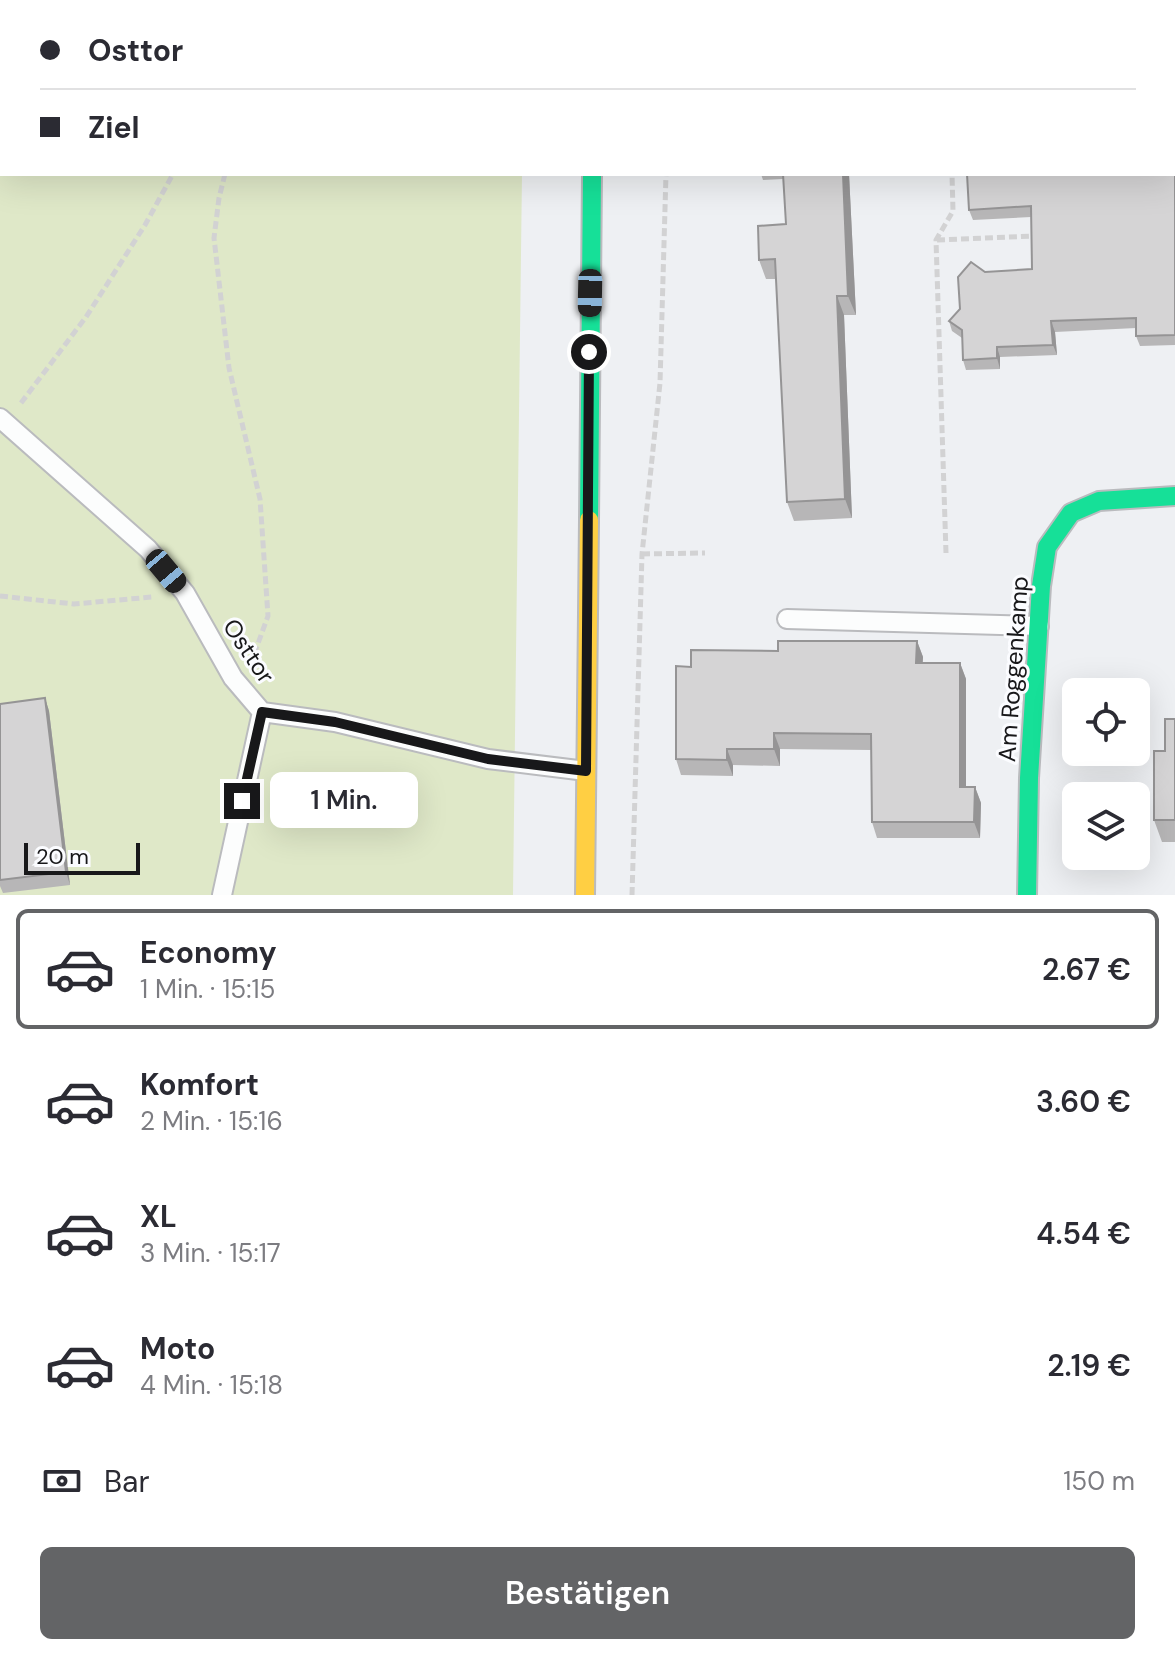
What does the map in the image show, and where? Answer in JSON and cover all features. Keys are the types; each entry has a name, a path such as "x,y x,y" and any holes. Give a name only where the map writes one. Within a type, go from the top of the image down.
{"main road":[{"path":"585,895 592,176"},
{"name":"Am Roggenkamp","path":"1027,895 1029,778 1041,586 1047,547 1071,513 1099,501 1175,496"}],"lane":[{"name":"Osttor","path":"3,421 148,549 185,593 233,678 262,712 335,722 488,759 586,771"},
{"path":"787,619 1039,626"},
{"path":"222,895 262,712"}],"path":[{"path":"3,421 86,317 145,225 172,176"},
{"path":"224,176 214,238 229,368 260,499 268,616 256,649 233,678"},
{"path":"632,895 642,554 660,383 666,176"},
{"path":"946,553 936,240 953,211 952,176"},
{"path":"936,240 1047,235"},
{"path":"642,554 705,553"},
{"path":"0,596 74,604 185,593"}],"green space":[{"path":"0,176 522,176 513,895 0,895"}],"building":[{"path":"783,176 843,176 848,296 837,296 845,499 787,502 775,259 759,260 758,226 786,224"},
{"path":"967,176 1175,176 1175,335 1136,336 1136,318 1051,321 1053,345 997,347 997,358 963,360 962,330 949,321 960,309 958,277 971,262 985,272 1032,269 1031,206 969,210"},
{"path":"778,641 917,641 916,663 960,663 960,787 975,787 974,822 872,822 871,734 774,733 774,749 727,749 727,760 676,759 676,666 691,667 691,650 778,651"},
{"path":"45,698 66,872 0,880 0,704"},
{"path":"1165,719 1175,719 1175,820 1154,820 1154,751 1165,751"}],"traffic: fast":[{"path":"589,520 592,176"},
{"path":"1027,895 1029,778 1041,586 1047,547 1071,513 1099,501 1175,496"}],"traffic: slow":[{"path":"585,895 589,520"}],"route":[{"path":"242,801 262,712 335,722 488,759 586,771 589,352"}]}
